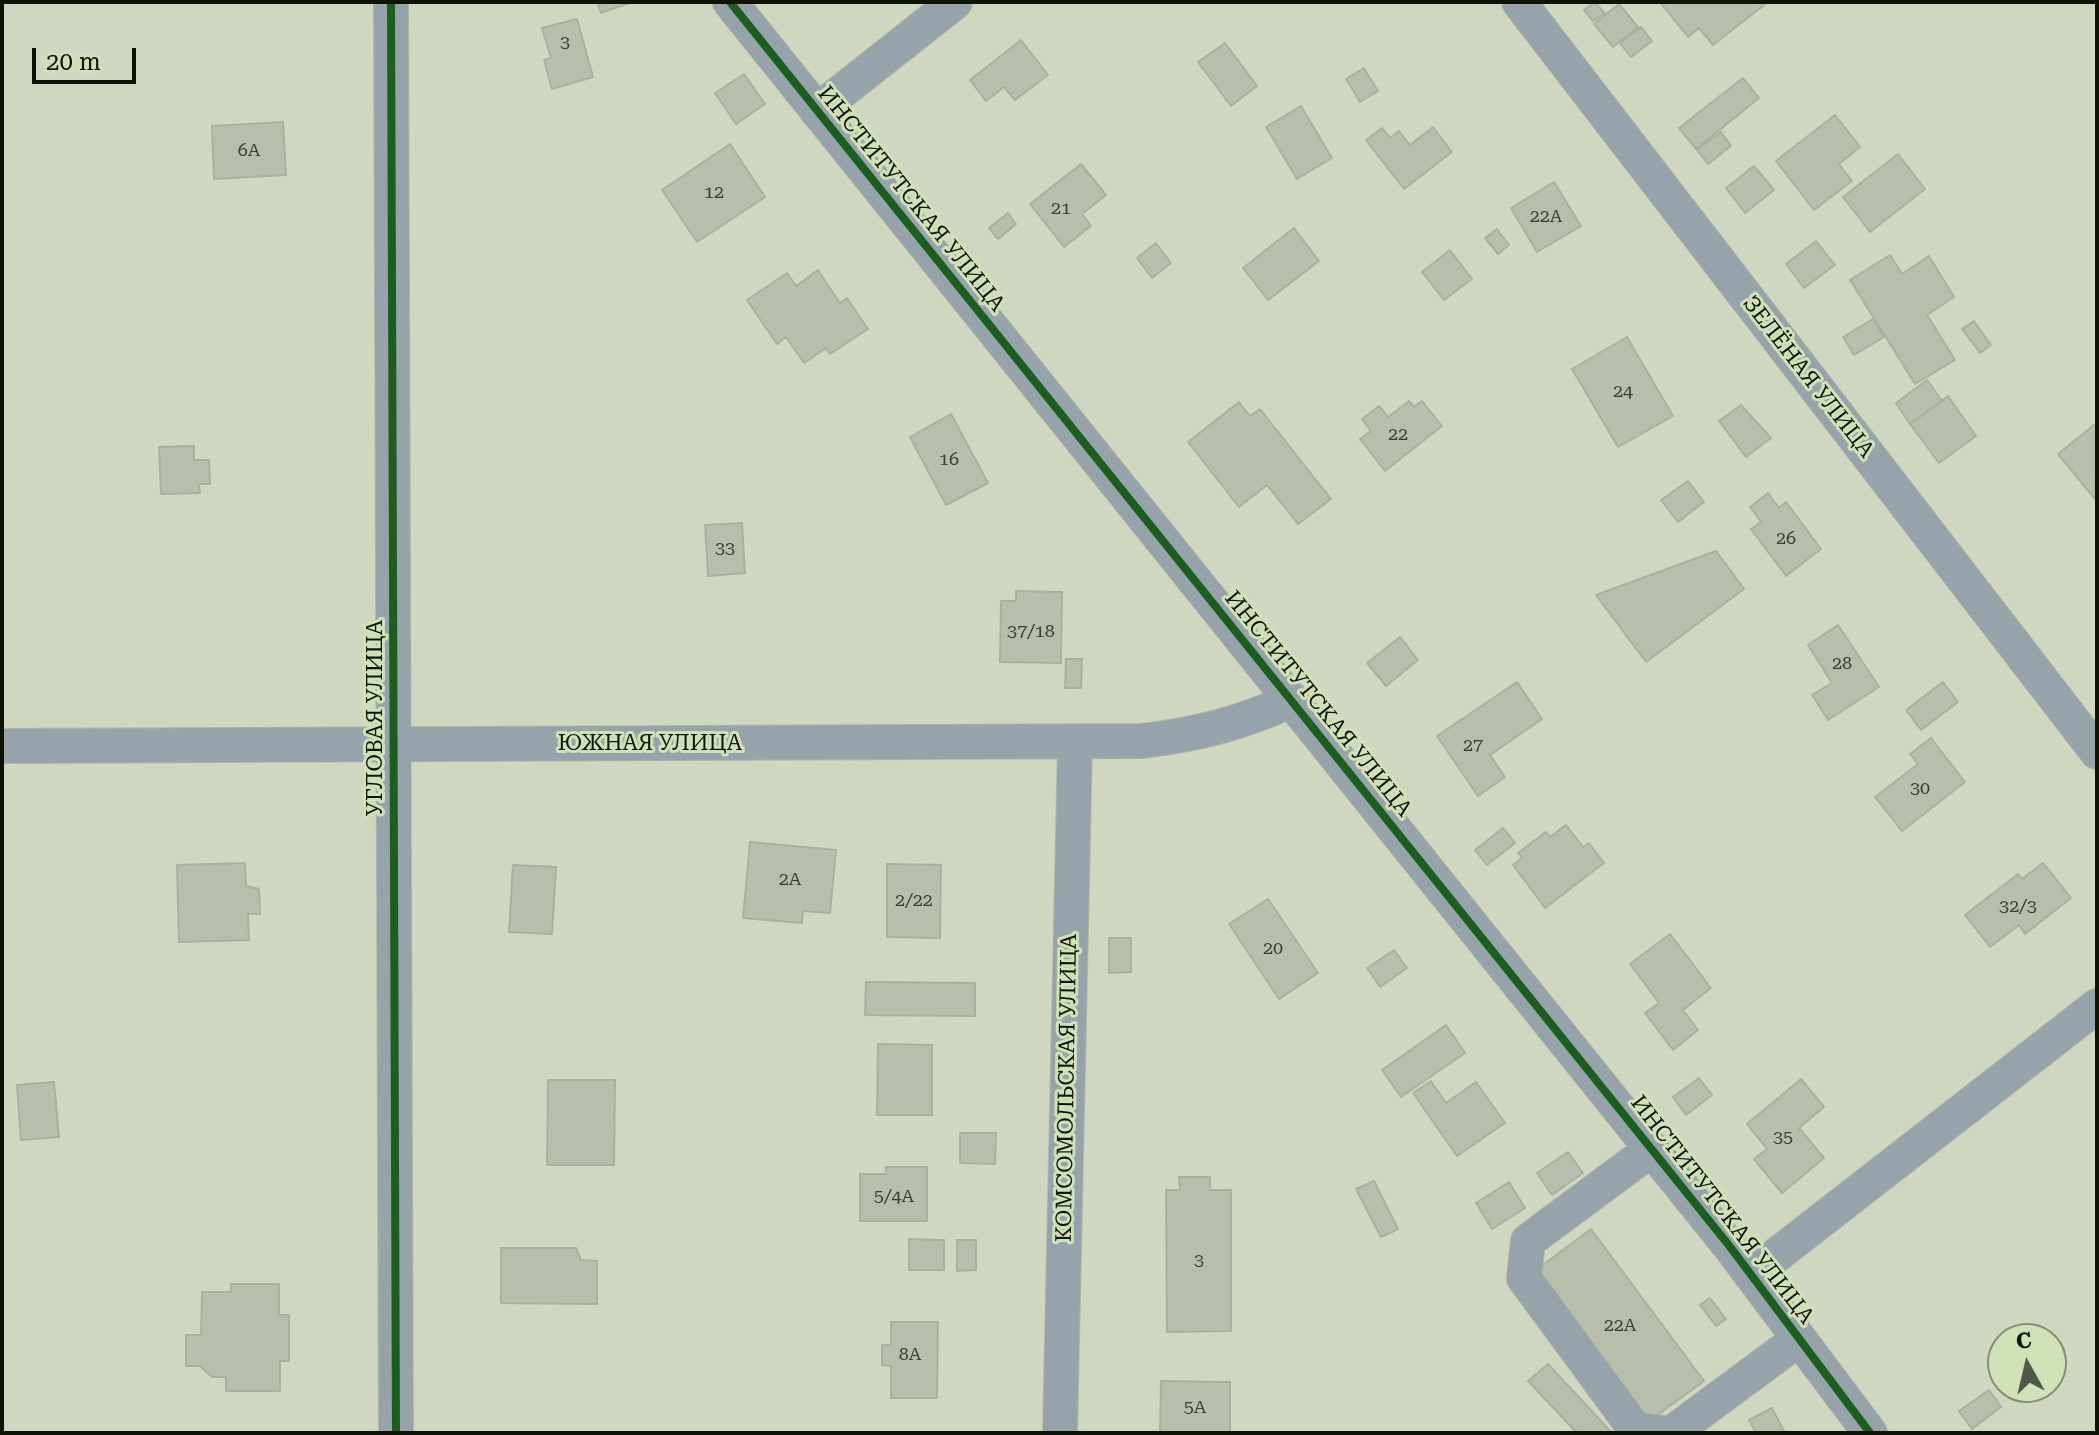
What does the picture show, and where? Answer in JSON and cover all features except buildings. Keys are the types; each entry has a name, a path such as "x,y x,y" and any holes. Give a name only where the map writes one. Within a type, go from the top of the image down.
{"street":[{"name":"УГЛОВАЯ УЛИЦА","path":"391,2 396,1433"},
{"name":"ИНСТИТУТСКАЯ УЛИЦА","path":"730,2 1652,1149 1870,1433"},
{"path":"817,111 955,2"},
{"name":"ЗЕЛЁНАЯ УЛИЦА","path":"1519,2 2097,752"},
{"name":"ЮЖНАЯ УЛИЦА","path":"2,746 1075,743 1193,736 1246,721 1292,700"},
{"name":"КОМСОМОЛЬСКАЯ УЛИЦА","path":"1060,1433 1075,743"},
{"path":"1751,1275 2097,1006"},
{"path":"1652,1149 1528,1241 1524,1278 1635,1429 1665,1433"},
{"path":"1672,1433 1711,1420 1799,1339"}],"cycle path":[{"path":"391,2 396,1433"},
{"path":"730,2 1731,1248 1870,1433"}]}
